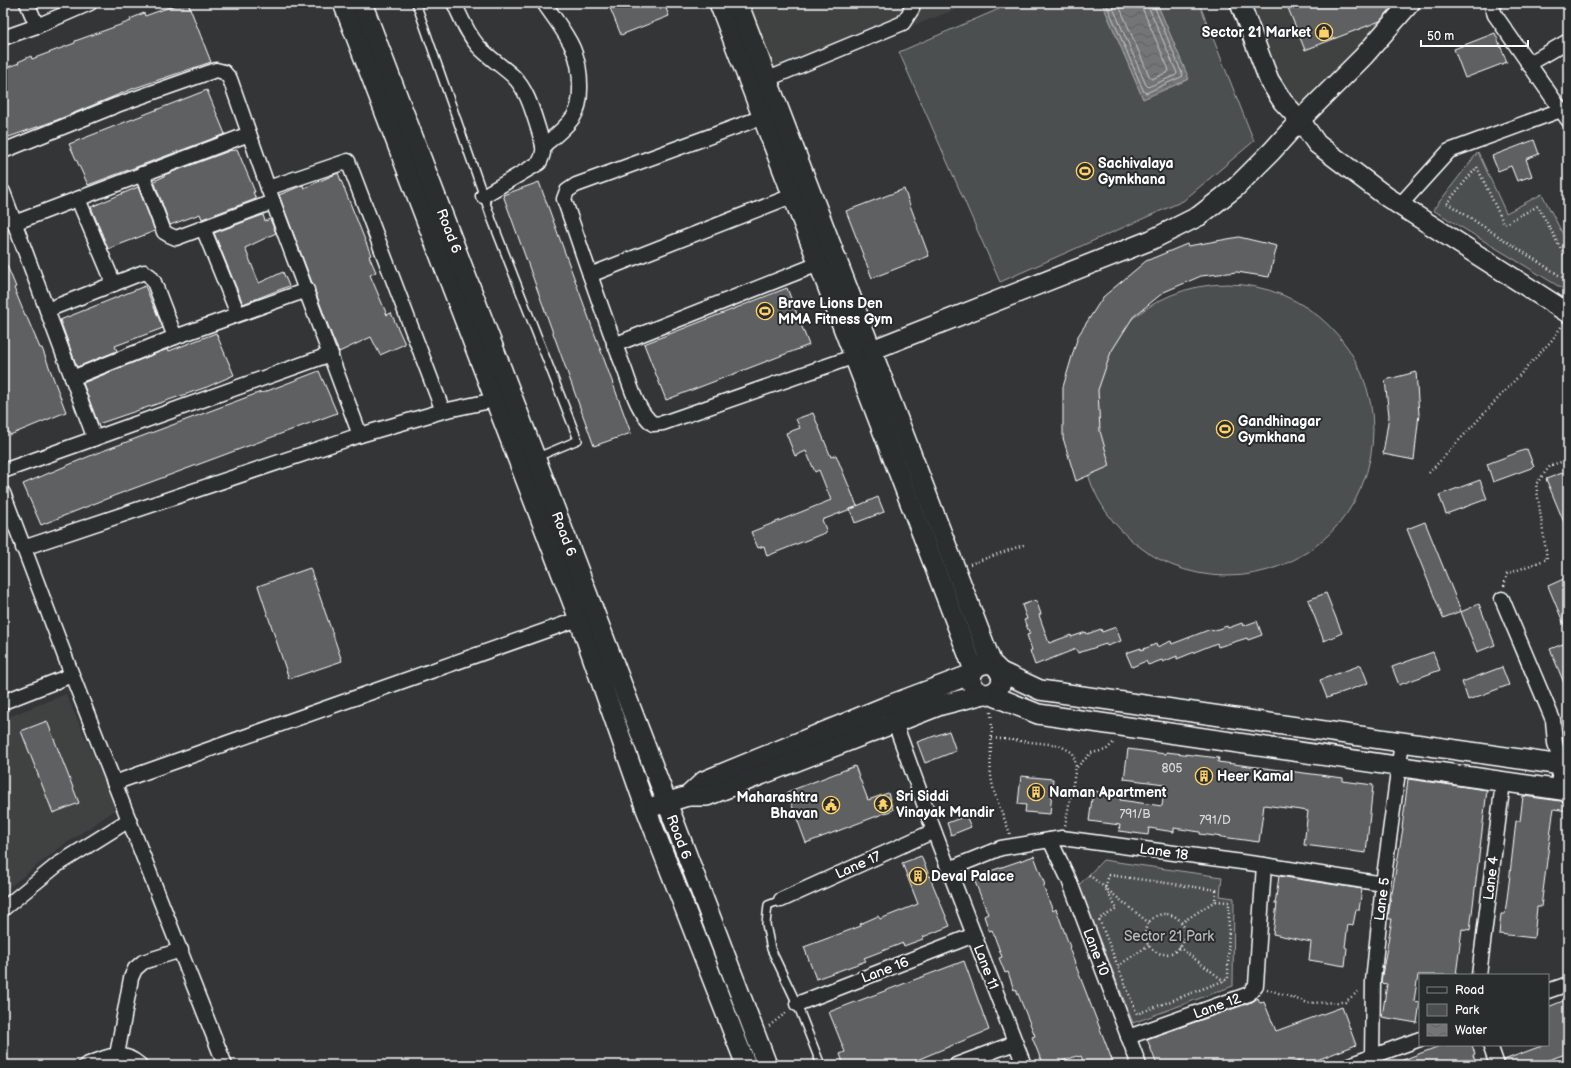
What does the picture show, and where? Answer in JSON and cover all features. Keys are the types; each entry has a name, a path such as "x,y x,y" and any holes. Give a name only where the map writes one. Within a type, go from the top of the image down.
{"street":[{"path":"27,3 37,26"},
{"path":"3,38 37,26 90,3"},
{"name":"Road 6","path":"343,3 495,400 666,802 767,1065"},
{"name":"Road 6","path":"362,3 535,458 587,616 646,809 746,1065"},
{"path":"454,3 468,32 478,46 513,76 522,87 530,103 543,146 543,156 539,163 483,196"},
{"path":"543,146 564,129 575,115 580,101 580,72 576,55 570,41 544,3"},
{"path":"719,3 854,357 984,670 1002,680 998,689 987,694 941,705 891,714"},
{"path":"738,3 955,569 984,670"},
{"path":"768,79 903,22 912,9 910,3"},
{"path":"1240,3 1269,80 1283,102 1300,120 1317,144 1404,201 1568,299"},
{"path":"780,111 576,185 567,191 564,199 614,344 638,403 646,418 653,424 662,423 854,357 1151,240 1199,216 1236,187 1272,151 1300,120 1363,56 1410,3"},
{"path":"1404,201 1449,152 1565,115 1528,64 1495,14 1491,3"},
{"path":"1528,64 1568,41"},
{"path":"3,151 117,105 216,70 224,72 230,79 273,202 360,435"},
{"path":"14,223 249,134"},
{"path":"268,188 348,161 443,410"},
{"path":"142,174 164,232 169,236 176,238 273,202"},
{"path":"590,275 810,190"},
{"path":"3,192 48,310 92,431 93,439"},
{"path":"78,199 114,284"},
{"path":"1404,201 1566,318"},
{"path":"203,228 238,314"},
{"path":"614,344 836,257"},
{"path":"48,310 144,272 150,276 154,282 175,337"},
{"path":"72,378 175,337 307,290"},
{"path":"3,471 331,354"},
{"path":"23,548 360,435 443,410 495,400"},
{"path":"3,493 72,675 225,1065"},
{"path":"984,670 971,679 975,689 1038,714 1563,791 1565,765 1555,743 1553,720 1502,599"},
{"path":"114,782 587,616"},
{"path":"646,809 688,796 704,781 891,714 984,670 1040,690 1565,765"},
{"path":"3,702 72,675"},
{"path":"1127,727 1129,703"},
{"name":"Lane 11","path":"891,714 934,831 1024,1065"},
{"path":"1276,749 1279,724"},
{"name":"Lane 5","path":"1373,1061 1373,981 1383,884 1400,767 1402,742"},
{"name":"Lane 4","path":"1479,974 1503,782"},
{"path":"3,909 58,865 129,820"},
{"name":"Lane 17","path":"781,900 934,831"},
{"name":"Lane 18","path":"949,869 1001,848 1056,839 1264,865 1383,884"},
{"name":"Lane 10","path":"1056,839 1069,880 1139,1065"},
{"name":"Lane 12","path":"1128,1037 1249,994 1256,985 1264,865"},
{"name":"Lane 16","path":"797,1004 974,935"},
{"path":"116,1054 131,978 135,969 143,962 181,950"},
{"path":"1549,992 1568,984"},
{"path":"1349,1065 1373,1061 1419,1039"},
{"path":"956,1065 1015,1042"},
{"path":"1490,1046 1497,1065"},
{"path":"86,1065 116,1054 127,1056 140,1065"}],"lane":[{"path":"416,3 483,196 578,440 535,458"},
{"path":"781,900 768,905 766,924 771,949 797,1004 821,1065"}],"path":[{"path":"1568,262 1538,206 1504,224 1477,167 1447,203 1568,281"},
{"path":"1429,473 1552,340 1566,318"},
{"path":"1502,599 1507,574 1547,559 1536,484 1551,465 1568,460"},
{"path":"955,569 1026,544"},
{"path":"987,694 993,726 990,756 993,787 1015,846"},
{"path":"1076,768 1091,753 1106,750 1127,727"},
{"path":"992,738 1059,745 1073,752 1076,768 1056,839"},
{"path":"1089,875 1148,922"},
{"path":"1105,888 1110,875 1216,890 1215,901"},
{"path":"1105,888 1117,909 1099,919 1137,1014 1228,979 1229,902 1215,901 1181,924"},
{"path":"1168,914 1174,916 1184,930 1184,939 1179,946 1171,952 1162,953 1155,951 1149,945 1145,935 1148,922 1158,915 1168,914"},
{"path":"1118,966 1149,945"},
{"path":"1179,946 1224,981"},
{"path":"1256,985 1308,1003 1345,1002 1373,981"},
{"path":"756,1037 797,1004"}],"shaded area":[{"path":"745,3 973,3 774,78"},
{"path":"1251,3 1402,3 1301,113 1288,99"},
{"path":"66,694 117,809 62,846 3,892 3,719"}],"green space":[{"name":"Sachivalaya Gymkhana","path":"1013,3 1199,3 1254,141 1183,201 1000,282 899,52"},
{"path":"1478,152 1506,213 1542,194 1568,244 1568,292 1433,210"},
{"name":"Gandhinagar Gymkhana","path":"1227,284 1269,290 1296,301 1320,317 1340,337 1356,361 1367,388 1373,430 1367,472 1356,499 1340,523 1320,543 1296,559 1269,570 1227,576 1185,570 1158,559 1134,543 1114,523 1098,499 1087,472 1081,430 1087,388 1098,361 1114,337 1134,317 1158,301 1185,290"},
{"name":"Sector 21 Park","path":"1103,860 1222,877 1220,896 1234,898 1233,986 1133,1023 1079,885"}],"water":[{"path":"1102,3 1157,3 1189,79 1143,99"}],"building":[{"path":"181,3 188,3 211,62 132,89 57,120 3,139 3,69 19,63 18,62 31,56 32,59 75,43 75,41 131,21 130,19 144,13 145,16"},
{"path":"608,3 664,3 669,16 621,35"},
{"name":"Sector 21 Market","path":"1286,3 1395,4 1380,21 1305,50"},
{"path":"1495,33 1507,62 1465,78 1454,49"},
{"path":"207,90 225,134 88,185 69,144"},
{"path":"1534,140 1539,154 1526,159 1532,176 1517,181 1511,166 1498,171 1492,156"},
{"path":"237,149 255,192 253,192 256,199 202,219 200,214 170,225 154,181 165,176 164,175"},
{"path":"338,173 371,255 369,256 376,272 370,275 387,315 391,313 405,344 380,355 371,337 339,352 279,195 303,185 304,188"},
{"path":"539,182 631,433 594,446 503,195"},
{"path":"138,187 155,231 108,249 91,207"},
{"path":"904,189 929,256 872,278 846,211"},
{"path":"263,215 265,221 270,219 276,233 245,248 259,283 283,272 289,286 243,304 214,233"},
{"path":"1239,237 1277,246 1269,277 1237,272 1201,276 1164,292 1133,317 1111,352 1098,390 1100,431 1110,466 1076,481 1063,438 1063,387 1078,336 1103,297 1146,261 1187,244 1188,246"},
{"path":"3,256 16,287 14,288 40,348 42,348 66,412 10,435 3,422"},
{"path":"145,286 163,328 115,346 117,351 77,367 60,320"},
{"path":"787,288 809,345 666,400 644,344"},
{"path":"216,333 234,375 207,387 98,424 83,383 157,353 168,349 169,351"},
{"path":"319,371 337,413 116,495 41,525 23,484 97,453"},
{"path":"1416,372 1419,414 1414,460 1383,454 1389,416 1385,380"},
{"path":"813,413 831,457 836,455 857,506 878,497 884,512 855,523 850,509 822,520 827,532 767,556 764,546 758,548 751,532 831,500 819,470 815,472 806,451 795,456 786,433 800,428 796,419"},
{"path":"1527,449 1534,467 1493,482 1487,464"},
{"path":"1565,472 1568,480 1568,532 1546,479"},
{"path":"1480,480 1487,499 1446,514 1439,495"},
{"path":"1425,522 1461,611 1443,618 1407,529"},
{"path":"310,568 342,661 289,679 258,586"},
{"path":"1568,577 1568,634 1548,586"},
{"path":"1326,593 1342,633 1324,641 1308,600"},
{"path":"1036,600 1041,614 1039,615 1049,643 1071,635 1071,637 1086,632 1087,634 1101,629 1102,632 1116,627 1121,641 1078,653 1076,649 1035,665 1030,651 1032,650 1027,635 1030,634 1024,620 1027,619 1022,605"},
{"path":"1479,604 1495,645 1477,652 1461,612"},
{"path":"1257,621 1262,635 1218,647 1217,643 1177,659 1177,656 1163,662 1162,660 1148,665 1146,661 1132,667 1126,653 1141,648 1141,650 1156,644 1157,647 1171,641 1172,644 1211,629 1212,631 1227,626 1228,628 1242,623 1243,626"},
{"path":"1568,642 1568,693 1550,649"},
{"path":"1433,652 1440,670 1399,685 1392,667"},
{"path":"1361,665 1368,683 1327,698 1320,680"},
{"path":"1502,667 1509,685 1468,700 1462,682"},
{"path":"47,721 79,803 53,813 21,731"},
{"path":"949,731 956,751 925,763 917,742"},
{"path":"1128,749 1166,754 1166,752 1219,758 1218,762 1343,778 1343,781 1373,785 1366,853 1304,845 1308,811 1264,805 1259,842 1200,834 1200,832 1174,828 1174,832 1149,828 1148,835 1119,831 1120,825 1089,821 1093,791 1121,795 1120,800 1162,806 1165,784 1124,779"},
{"name":"Maharashtra Bhavan","path":"855,766 868,800 888,793 893,810 806,843 787,792"},
{"name":"Naman Apartment","path":"1021,776 1053,779 1050,814 1025,812 1026,805 1018,804"},
{"path":"1408,779 1487,790 1470,930 1462,929 1456,974 1418,975 1414,1001 1419,1002 1417,1023 1382,1017 1387,984 1381,983 1381,981 1392,919 1388,919"},
{"path":"1523,796 1568,802 1568,811 1554,809 1541,907 1537,907 1534,938 1499,934 1501,914 1505,914 1516,821 1520,821"},
{"path":"966,816 971,827 951,835 947,823"},
{"path":"921,856 950,926 923,937 923,939 904,946 903,943 864,958 866,961 816,979 804,947 861,926 860,924 878,916 880,919 918,904 902,863"},
{"path":"1034,856 1045,885 1043,886 1053,911 1056,909 1070,947 1069,948 1114,1065 1085,1065 1081,1056 1077,1056 1052,1065 1043,1065 1032,1037 1035,1036 1016,989 1014,990 1008,972 1005,973 999,958 1002,957 992,930 989,931 984,916 988,914 973,877"},
{"path":"1279,876 1362,889 1359,910 1356,910 1353,925 1348,924 1345,947 1347,948 1345,966 1309,960 1311,942 1273,934"},
{"path":"964,961 989,1030 905,1065 844,1065 840,1054 845,1052 829,1012"},
{"path":"1258,998 1260,1003 1264,1002 1276,1031 1342,1007 1356,1045 1304,1065 1302,1065 1300,1060 1286,1065 1157,1065 1147,1039 1252,1002"},
{"path":"1568,999 1568,1053 1546,1061 1548,1065 1505,1065 1504,1060 1541,1046 1549,1046 1549,1007"},
{"path":"1439,1046 1472,1046 1475,1054 1473,1055 1477,1065 1390,1065"}],"place":[{"name":"Sector 21 Market","path":"1324,32"},
{"name":"Sachivalaya Gymkhana","path":"1085,171"},
{"name":"Brave Lions Den MMA Fitness Gym","path":"765,311"},
{"name":"Gandhinagar Gymkhana","path":"1225,429"},
{"name":"Heer Kamal","path":"1204,776"},
{"name":"Naman Apartment","path":"1036,792"},
{"name":"Sri Siddi Vinayak Mandir","path":"883,804"},
{"name":"Maharashtra Bhavan","path":"831,805"},
{"name":"Deval Palace","path":"918,876"}]}
